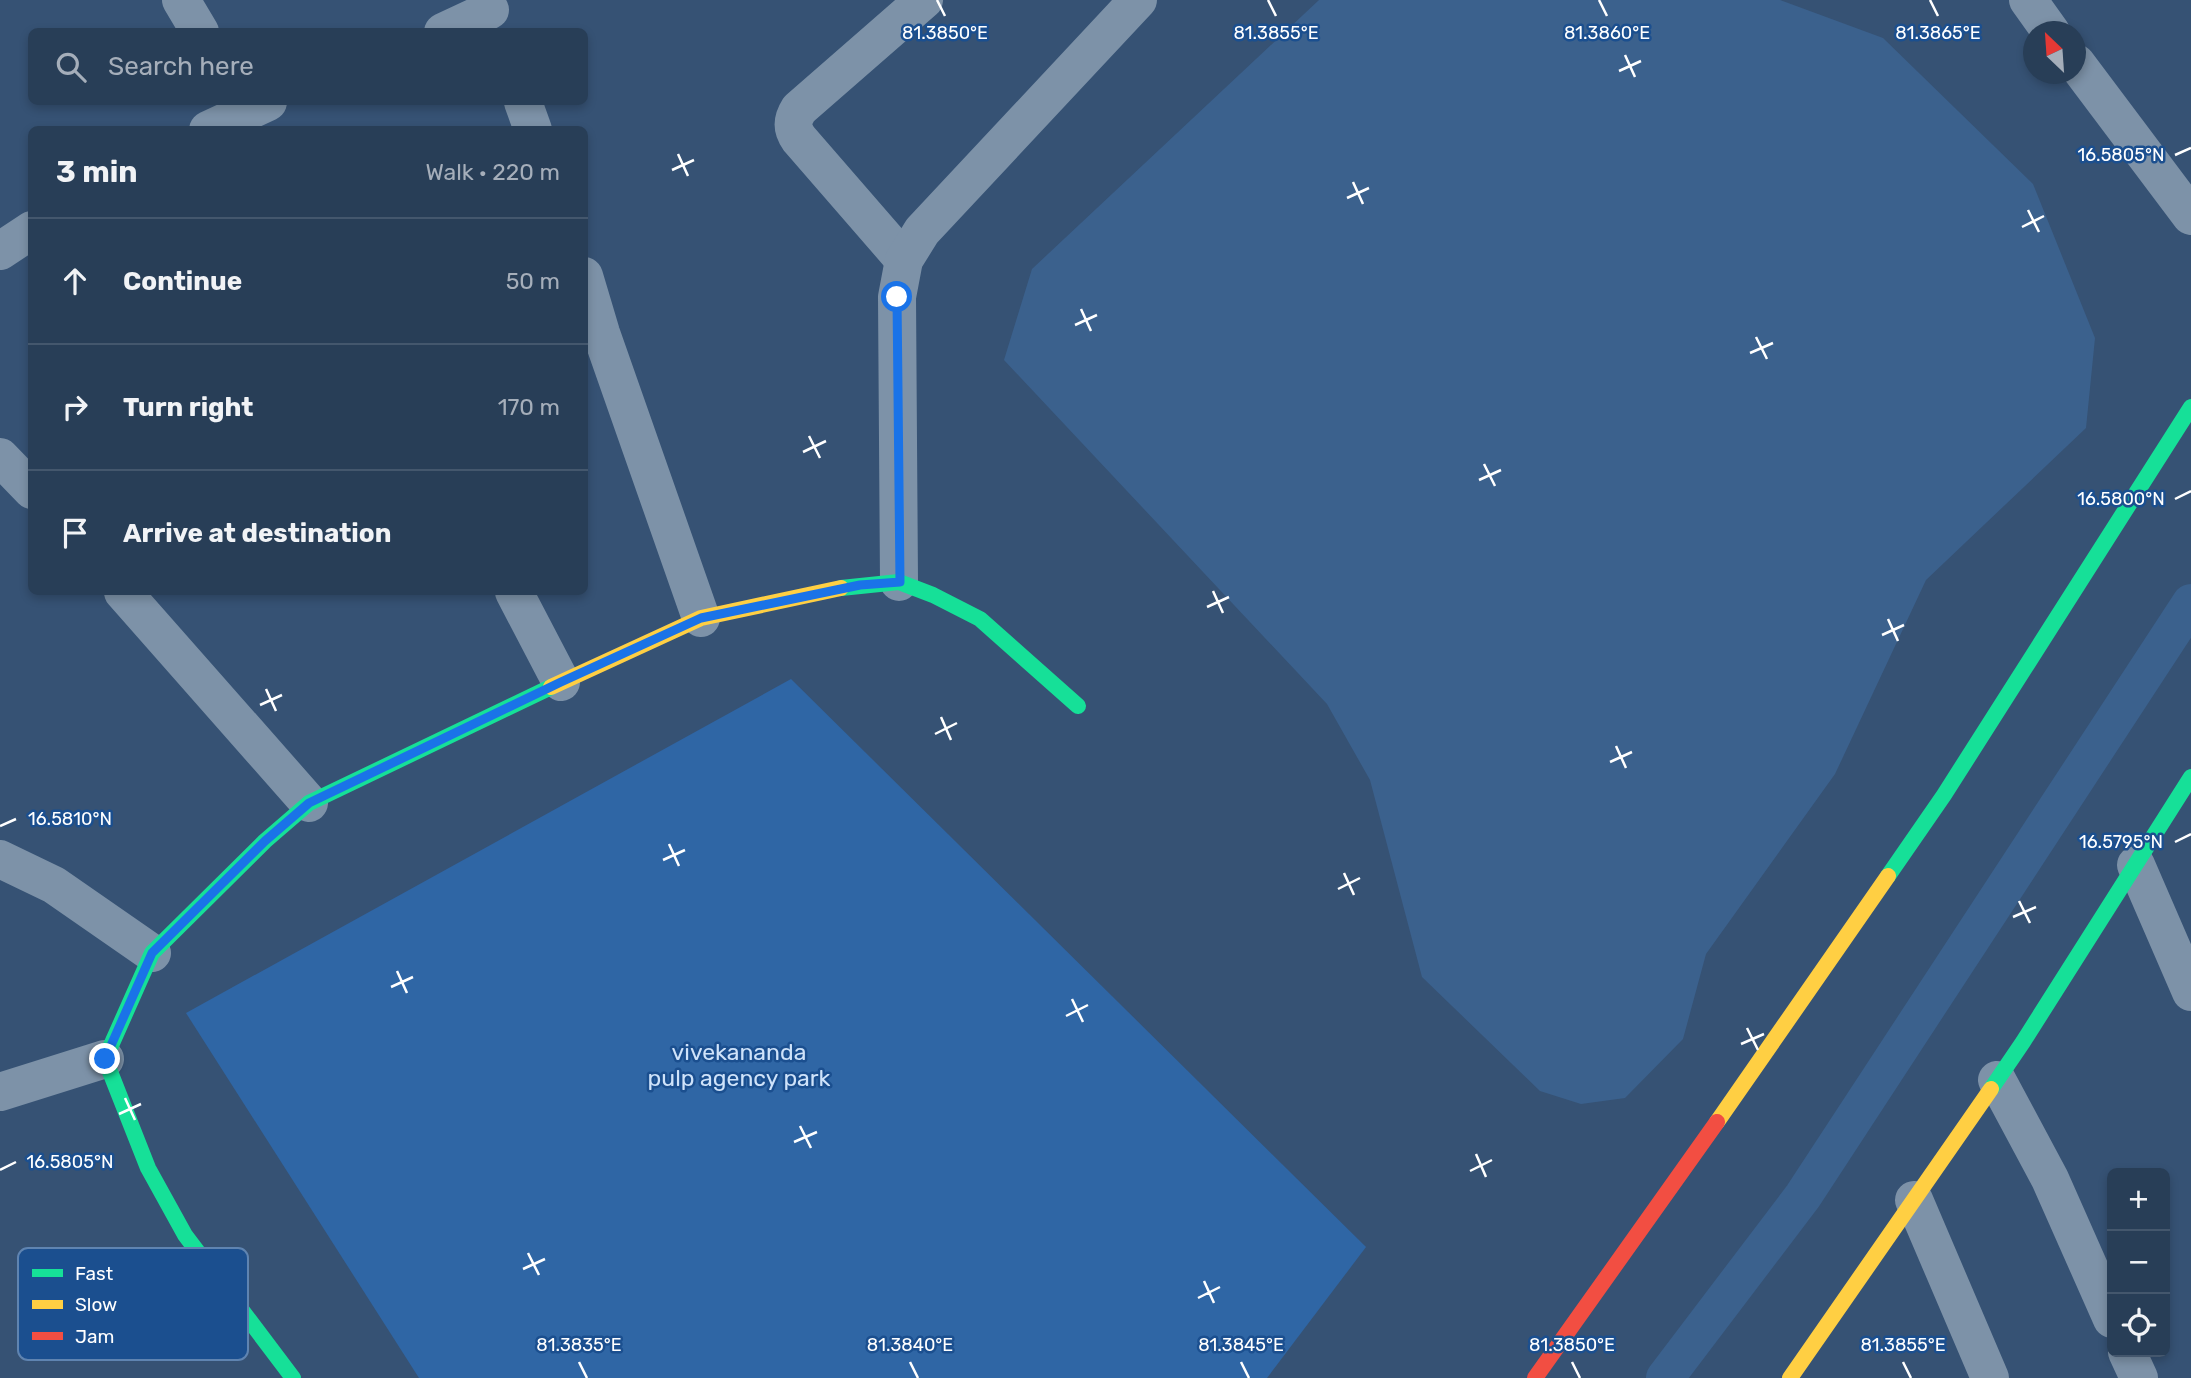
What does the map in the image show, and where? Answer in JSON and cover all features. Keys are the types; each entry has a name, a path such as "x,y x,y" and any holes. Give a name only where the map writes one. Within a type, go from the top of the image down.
{"street":[{"path":"181,0 198,28"},
{"path":"904,260 799,139 794,132 793,118 799,109 924,0"},
{"path":"900,582 897,297 904,260 922,231 1138,0"},
{"path":"2028,0 2043,21"},
{"path":"2086,76 2191,216"},
{"path":"524,105 532,126"},
{"path":"217,126 253,111"},
{"path":"0,251 28,233"},
{"path":"588,289 701,618"},
{"path":"1535,1378 1646,1224 1944,795 2191,407"},
{"path":"0,457 28,486"},
{"path":"195,1248 148,1168 105,1059 152,953 265,841 309,803 701,618 860,585 900,582 980,619 1078,706"},
{"path":"125,595 309,803"},
{"path":"516,595 561,682"},
{"path":"1790,1378 1997,1080 2191,777"},
{"path":"0,859 54,885 152,953"},
{"path":"2136,865 2191,992"},
{"path":"0,1092 105,1059"},
{"path":"1997,1080 2050,1179 2107,1308"},
{"path":"1914,1200 1990,1378"},
{"path":"248,1318 293,1378"},
{"path":"2129,1357 2139,1378"}],"green space":[{"name":"vivekananda pulp agency park","path":"791,679 1366,1247 1267,1378 419,1378 186,1013"}],"shaded area":[{"path":"1319,0 1780,0 1883,38 2033,184 2095,338 2086,428 1926,580 1835,774 1706,954 1683,1039 1625,1098 1581,1104 1540,1091 1422,977 1370,780 1327,704 1004,360 1032,269"}],"waterway":[{"path":"1665,1378 1803,1196 2191,603"}],"traffic: fast":[{"path":"1888,876 1944,795 2191,407"},
{"path":"841,588 899,582 933,595 980,619 1078,706"},
{"path":"195,1248 148,1168 105,1059 152,953 265,841 309,803 551,687"},
{"path":"1991,1089 2191,777"},
{"path":"248,1318 293,1378"}],"traffic: slow":[{"path":"551,687 701,618 841,588"},
{"path":"1717,1122 1888,876"},
{"path":"1790,1378 1991,1089"}],"traffic: jam":[{"path":"1535,1378 1717,1122"}],"route":[{"path":"105,1059 152,953 265,841 309,803 701,618 809,594 860,585 900,582 897,297"}]}
